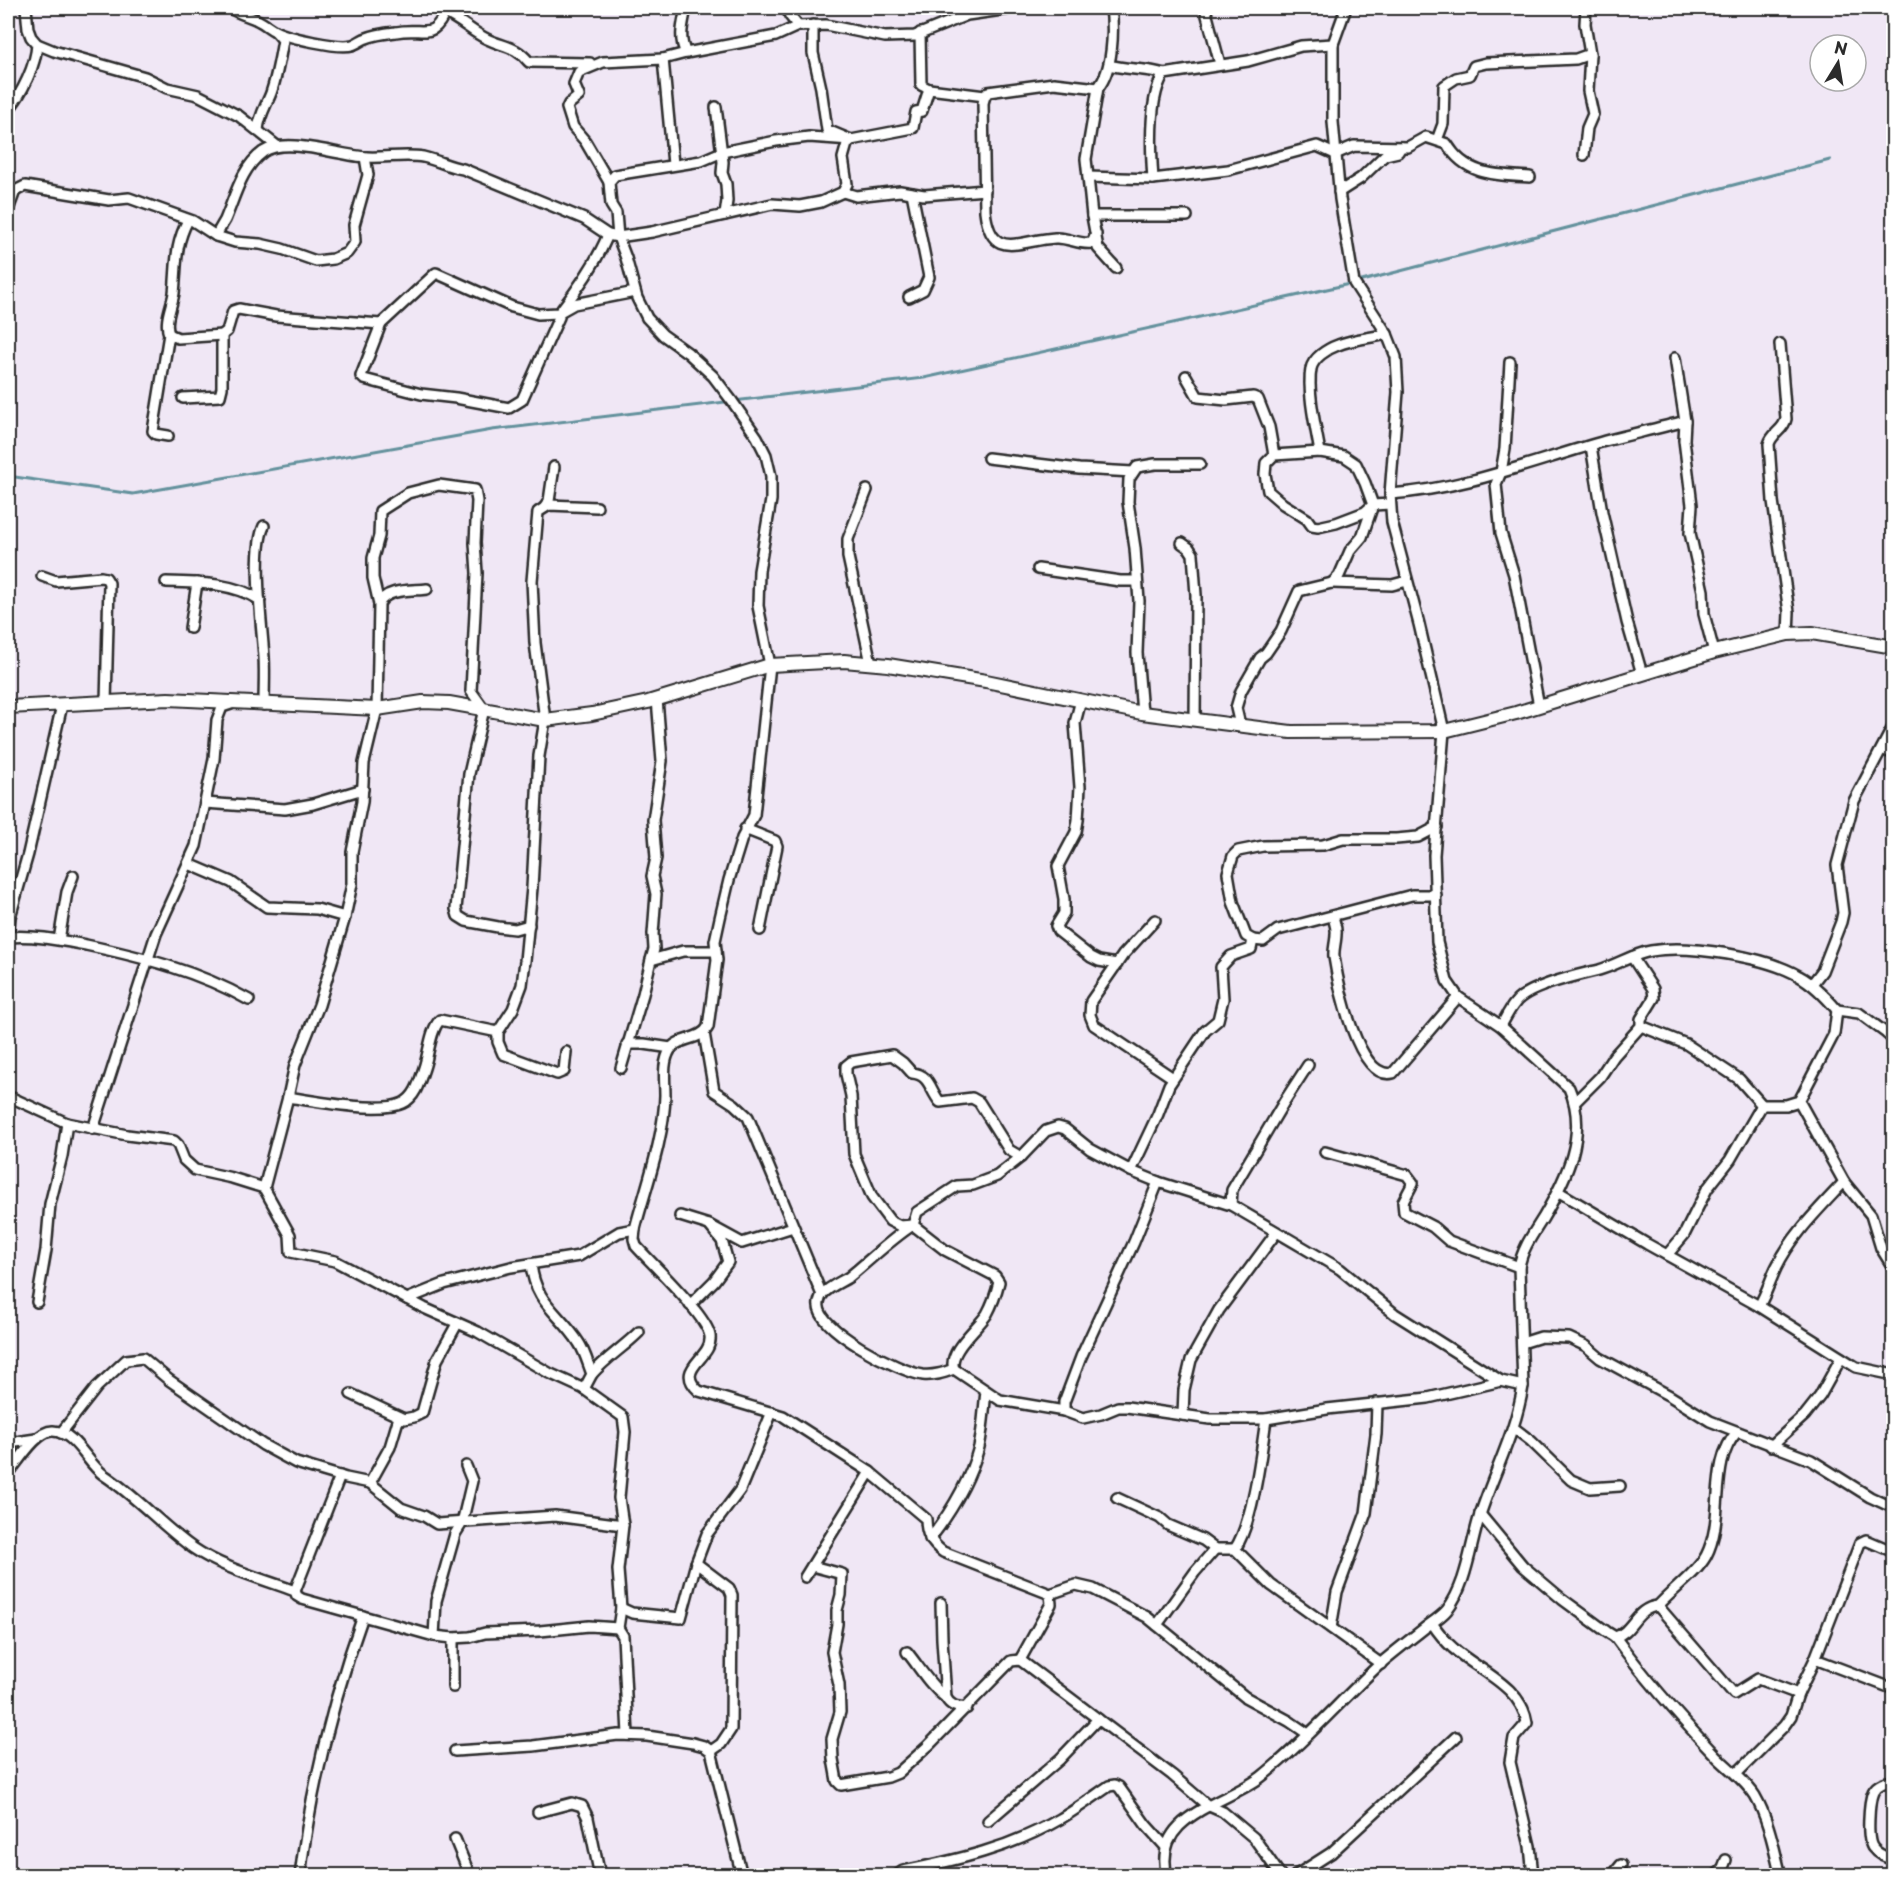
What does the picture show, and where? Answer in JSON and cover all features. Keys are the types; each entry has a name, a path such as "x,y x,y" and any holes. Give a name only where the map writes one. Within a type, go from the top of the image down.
{"street":[{"path":"26,8 28,29 37,44 145,77 167,88 198,95 239,116 277,146"},
{"path":"230,8 259,21 276,32 283,40 280,60 271,92 259,120 258,130"},
{"path":"686,8 681,35 681,44 686,53"},
{"path":"787,8 798,26"},
{"path":"276,32 324,44 354,45 365,39 392,32 404,30 423,32 435,28 441,24 446,10 485,39 521,52 529,62 565,64 663,59 776,36 798,26 826,25 885,37 915,36 967,11 1016,8"},
{"path":"1111,8 1113,25 1109,65 1104,81 1098,88 1086,159 1098,248 1116,268"},
{"path":"1205,8 1220,64"},
{"path":"1167,1875 1164,1864 1165,1846 1173,1832 1207,1805 1259,1778 1381,1664 1445,1612 1454,1600 1480,1514 1514,1428 1522,1386 1518,1267 1521,1254 1558,1192 1578,1131 1575,1102 1569,1088 1501,1026 1458,997 1448,981 1437,942 1434,855 1444,731 1392,522 1390,499 1398,373 1396,357 1387,334 1354,283 1339,192 1333,122 1334,44 1346,8"},
{"path":"1584,155 1587,128 1593,114 1588,91 1590,54 1585,24 1586,8"},
{"path":"813,25 813,53 827,130 851,140"},
{"path":"920,33 921,85 928,89 985,96"},
{"path":"8,110 25,86 37,56 37,44"},
{"path":"1109,65 1121,69 1153,70 1164,74 1262,58 1301,46 1334,44"},
{"path":"1437,140 1443,124 1444,86 1456,78 1470,75 1474,66 1486,63 1576,59 1590,54"},
{"path":"663,59 673,164"},
{"path":"603,62 579,72 574,84 579,96 568,104 567,108 573,127 585,141 609,182 611,205 616,213 618,237 635,292 647,318 713,376 757,437 766,455 771,476 771,500 759,571 758,606 770,665 754,815 746,829 729,880 715,941 716,973 708,1027 704,1033 670,1048 627,1044"},
{"path":"1153,179 1151,140 1155,99 1164,74"},
{"path":"1096,234 1092,243 1085,244 1057,238 1026,243 999,243 993,239 987,227 985,96 988,92 1053,83 1098,88"},
{"path":"609,182 615,175 701,161 722,152 776,141 809,137 851,140 913,128 916,112 922,111 928,89"},
{"path":"716,107 722,152 722,173 727,193 725,215"},
{"path":"1088,177 1153,179 1228,170 1317,146 1335,154 1354,146 1408,147 1426,137 1447,144 1455,157 1468,167 1487,173 1530,177"},
{"path":"216,236 252,162 264,152 277,146 326,150 365,157 423,157 463,169 584,219 608,235 618,237 652,232 772,204 800,206 822,202 843,192 848,184 843,158 847,144 851,140"},
{"path":"1339,192 1361,178 1385,155 1398,152 1401,147"},
{"path":"8,210 15,191 25,186 110,200 129,198 188,220 216,236 235,242 282,249 316,261 333,260 347,254 355,242 354,225 368,176 365,157"},
{"path":"843,192 856,196 900,191 924,195 985,190"},
{"path":"909,297 923,290 929,277 912,193"},
{"path":"1092,216 1187,216"},
{"path":"168,436 156,434 153,431 169,334 167,324 173,294 175,261 188,220"},
{"path":"608,235 585,279 560,311 522,400 508,408 421,394 364,379 362,373 381,324 436,273 512,307 538,314 560,311 574,304 635,292"},
{"path":"169,334 178,338 222,335 227,330 233,311 239,309 276,316 381,324"},
{"path":"1320,452 1311,389 1311,369 1314,361 1338,345 1387,334"},
{"path":"183,398 220,396 222,335"},
{"path":"1780,344 1786,419 1785,424 1769,444 1773,501 1790,612 1788,634"},
{"path":"1676,358 1685,421 1684,440 1692,505 1690,533 1703,591 1704,614 1714,652"},
{"path":"1510,362 1505,449 1501,472 1496,484 1501,533 1514,575 1539,706"},
{"path":"1186,376 1198,397 1226,400 1258,399 1269,427 1274,455"},
{"path":"1332,583 1339,576 1350,551 1362,537 1373,505 1356,464 1344,456 1320,452 1274,455 1266,463 1264,474 1268,491 1283,504 1307,519 1312,526 1318,527 1336,524 1365,512 1373,505 1390,499 1501,472 1685,421"},
{"path":"1592,446 1602,512 1627,622 1642,674"},
{"path":"988,458 1079,469 1133,472"},
{"path":"1142,713 1137,653 1137,581 1128,502 1129,479 1137,467 1155,464 1200,465"},
{"path":"554,468 549,501 538,512 532,581 535,643 545,720 539,756 529,925 522,985 513,1009 498,1032 498,1042 503,1054 557,1074 564,1071 566,1052"},
{"path":"380,604 372,578 373,558 380,536 380,511 408,494 439,485 475,490 477,573 471,691 484,709 470,774 456,909 458,916 466,921 515,929 529,925"},
{"path":"867,490 848,538 848,557 871,663"},
{"path":"545,507 563,504 597,507"},
{"path":"264,526 260,542 264,705"},
{"path":"1182,543 1193,554 1196,595 1195,720"},
{"path":"1038,569 1120,581 1137,581"},
{"path":"42,576 56,581 101,577 106,578 109,583 106,703"},
{"path":"1240,725 1236,708 1241,691 1260,658 1281,631 1299,591 1332,583 1392,585 1407,581"},
{"path":"166,582 197,583 246,591 260,600"},
{"path":"190,628 197,583"},
{"path":"264,1188 295,1065 319,1005 352,884 352,852 362,802 364,763 377,709 381,599 388,593 427,589"},
{"path":"8,707 168,699 377,709 423,702 449,703 545,720 592,714 657,699 770,665 844,661 975,679 1142,713 1291,732 1444,731 1539,706 1714,652 1788,634 1812,633 1893,646"},
{"path":"621,1068 654,949 656,894 652,876 656,858 653,820 662,761 657,699"},
{"path":"1081,700 1076,723 1080,788 1078,820 1076,832 1058,866 1064,913 1056,926 1058,931 1091,957 1117,964"},
{"path":"93,1129 156,934 196,846 213,759 217,720 222,707 233,703"},
{"path":"62,705 28,854 10,917 8,937 36,936 166,964 202,977 249,1000"},
{"path":"1812,984 1822,971 1841,922 1843,913 1837,865 1854,801 1893,725"},
{"path":"1882,749 1893,754"},
{"path":"205,803 285,809 313,804 363,789"},
{"path":"1436,894 1412,895 1278,930 1263,941 1253,940 1246,936 1233,902 1228,873 1233,856 1238,851 1263,846 1323,845 1343,839 1418,837 1437,827"},
{"path":"746,829 775,841 777,846 760,930"},
{"path":"189,864 231,882 267,907 317,909 345,916"},
{"path":"59,940 67,892 73,876"},
{"path":"1333,916 1336,931 1334,955 1353,1033 1363,1054 1377,1071 1385,1075 1393,1073 1458,997"},
{"path":"1155,920 1117,964 1091,1001 1090,1016 1094,1025 1173,1078"},
{"path":"1131,1171 1173,1078 1205,1031 1218,1020 1223,999 1221,966 1231,956 1251,949 1253,940"},
{"path":"1501,1026 1516,1001 1529,992 1651,951 1670,950 1721,952 1755,959 1798,975 1812,984 1837,1010 1859,1013 1893,1040"},
{"path":"651,960 683,951 716,951"},
{"path":"1575,1102 1600,1077 1614,1056 1641,1026 1641,1019 1654,998 1653,989 1632,957"},
{"path":"1641,1026 1686,1044 1739,1079 1762,1105 1786,1105 1799,1101 1834,1034 1837,1010"},
{"path":"288,1097 356,1107 404,1103 412,1096 420,1082 435,1025 440,1020 498,1032"},
{"path":"704,1033 714,1091 734,1104 748,1117 822,1295"},
{"path":"670,1048 664,1075 664,1109 634,1239 636,1246 690,1305 708,1330 709,1345 691,1370 689,1376 691,1384 699,1391 772,1412 794,1422 870,1472 926,1519 930,1539 934,1546 943,1552 1050,1594 1076,1585 1093,1589 1147,1617 1245,1697 1289,1720 1308,1734"},
{"path":"1021,1157 1009,1150 976,1099 940,1102 926,1077 921,1073 912,1073 892,1055 851,1062 846,1066 851,1096 854,1154 872,1197 890,1221 900,1226 913,1225 945,1250 995,1276 999,1282 994,1300 985,1316 961,1345 952,1362 954,1370 1000,1400 1064,1411 1083,1418 1118,1407 1127,1407 1210,1419 1266,1419 1428,1398 1501,1382"},
{"path":"1231,1205 1233,1190 1308,1065"},
{"path":"8,1096 67,1123 152,1140 174,1141 184,1160 195,1170 264,1188 290,1235 291,1252 335,1261 457,1324 478,1332 584,1389 623,1417 624,1444 619,1498 623,1525 618,1570 621,1608 618,1628 623,1636 628,1735"},
{"path":"1799,1101 1844,1182 1871,1215 1881,1248 1893,1269"},
{"path":"1667,1255 1684,1235 1707,1189 1730,1160 1762,1105"},
{"path":"37,1302 46,1250 50,1204 62,1156 67,1123"},
{"path":"954,1370 934,1376 921,1375 902,1370 866,1350 829,1326 818,1306 822,1295 913,1225 917,1212 957,1186 973,1185 997,1176 1021,1157 1046,1131 1058,1127 1065,1129 1090,1149 1131,1171 1231,1205 1340,1269 1395,1314 1501,1382 1522,1386"},
{"path":"1325,1152 1407,1175 1413,1183 1403,1202 1404,1212 1433,1227 1449,1241 1518,1267"},
{"path":"1064,1411 1064,1402 1081,1357 1134,1242 1158,1182"},
{"path":"1759,1306 1768,1291 1777,1267 1802,1227 1844,1182"},
{"path":"1558,1192 1759,1306 1856,1367 1893,1374"},
{"path":"680,1216 709,1225 742,1243 793,1227"},
{"path":"690,1305 729,1262 722,1241 709,1225"},
{"path":"407,1299 444,1284 531,1264 579,1256 619,1232 635,1229"},
{"path":"1183,1415 1184,1390 1191,1360 1219,1310 1276,1233"},
{"path":"531,1264 533,1282 546,1304 580,1344 592,1374"},
{"path":"351,1394 404,1419 422,1413 437,1360 457,1324"},
{"path":"584,1389 592,1374 604,1360 639,1332"},
{"path":"1522,1343 1541,1337 1569,1338 1710,1421 1811,1460 1870,1497 1893,1508"},
{"path":"61,1433 97,1387 126,1360 143,1358 169,1380 263,1445 296,1463 370,1483 401,1508 424,1516 437,1524 555,1516 623,1525"},
{"path":"1771,1446 1805,1415 1820,1396 1841,1358"},
{"path":"930,1539 949,1515 969,1474 979,1447 986,1391"},
{"path":"1331,1628 1337,1592 1366,1513 1376,1434 1377,1403"},
{"path":"621,1608 632,1613 681,1618 696,1563 707,1534 740,1490 772,1412"},
{"path":"370,1483 390,1447 399,1417"},
{"path":"1235,1549 1244,1536 1261,1456 1266,1419"},
{"path":"1514,1428 1531,1441 1571,1480 1590,1488 1620,1486"},
{"path":"8,1474 42,1433 52,1431 61,1433 69,1438 102,1474 117,1482 154,1517 195,1549 234,1569 295,1591"},
{"path":"1615,1637 1620,1635 1644,1610 1658,1606 1706,1556 1717,1517 1719,1478 1724,1457 1731,1438 1737,1432"},
{"path":"8,1439 16,1442 36,1439"},
{"path":"434,1636 435,1600 455,1534 462,1522 472,1481 466,1466"},
{"path":"805,1577 870,1472"},
{"path":"340,1476 296,1586 297,1596 302,1599 434,1636 453,1638 485,1633 589,1626 618,1628"},
{"path":"1117,1498 1160,1518 1168,1525 1203,1540 1215,1549 1235,1549 1271,1585 1381,1664"},
{"path":"1480,1514 1523,1566 1562,1599 1615,1637 1636,1666 1718,1758 1736,1774 1755,1797 1760,1807 1781,1875"},
{"path":"1736,1774 1784,1726 1791,1716 1860,1543 1866,1540 1893,1552"},
{"path":"1157,1625 1195,1572 1215,1549"},
{"path":"696,1563 729,1588 732,1595 731,1729 721,1744 711,1751"},
{"path":"812,1566 842,1574 832,1652 839,1685 840,1712 832,1739 833,1759 841,1785 888,1777 898,1773 928,1746 1011,1661 1020,1659 1051,1604 1050,1594"},
{"path":"941,1603 946,1698"},
{"path":"1658,1606 1734,1694 1758,1679 1798,1694"},
{"path":"300,1875 323,1750 363,1616"},
{"path":"1432,1623 1454,1649 1501,1683 1526,1713 1527,1723 1514,1738 1510,1762 1530,1846 1533,1875"},
{"path":"453,1638 453,1687"},
{"path":"907,1652 932,1686 946,1698 949,1704 954,1707 967,1708"},
{"path":"1020,1659 1207,1805 1223,1812 1254,1838 1281,1875"},
{"path":"1815,1659 1893,1689"},
{"path":"988,1821 1060,1759 1098,1719"},
{"path":"455,1751 628,1735 704,1746 711,1751 742,1875"},
{"path":"1295,1875 1331,1853 1456,1737"},
{"path":"1893,1782 1881,1784 1874,1790 1870,1803 1869,1834 1871,1846 1880,1854 1893,1860"},
{"path":"896,1875 903,1871 967,1858 1017,1840 1060,1819 1109,1786 1115,1785 1119,1787 1146,1825 1165,1846"},
{"path":"538,1812 572,1803 582,1806 588,1818 600,1875"},
{"path":"454,1839 470,1875"},
{"path":"1715,1875 1722,1870 1726,1860"},
{"path":"1612,1875 1622,1865"}],"waterway":[{"path":"8,476 133,494 492,430 924,378 1354,283 1830,160"}]}
